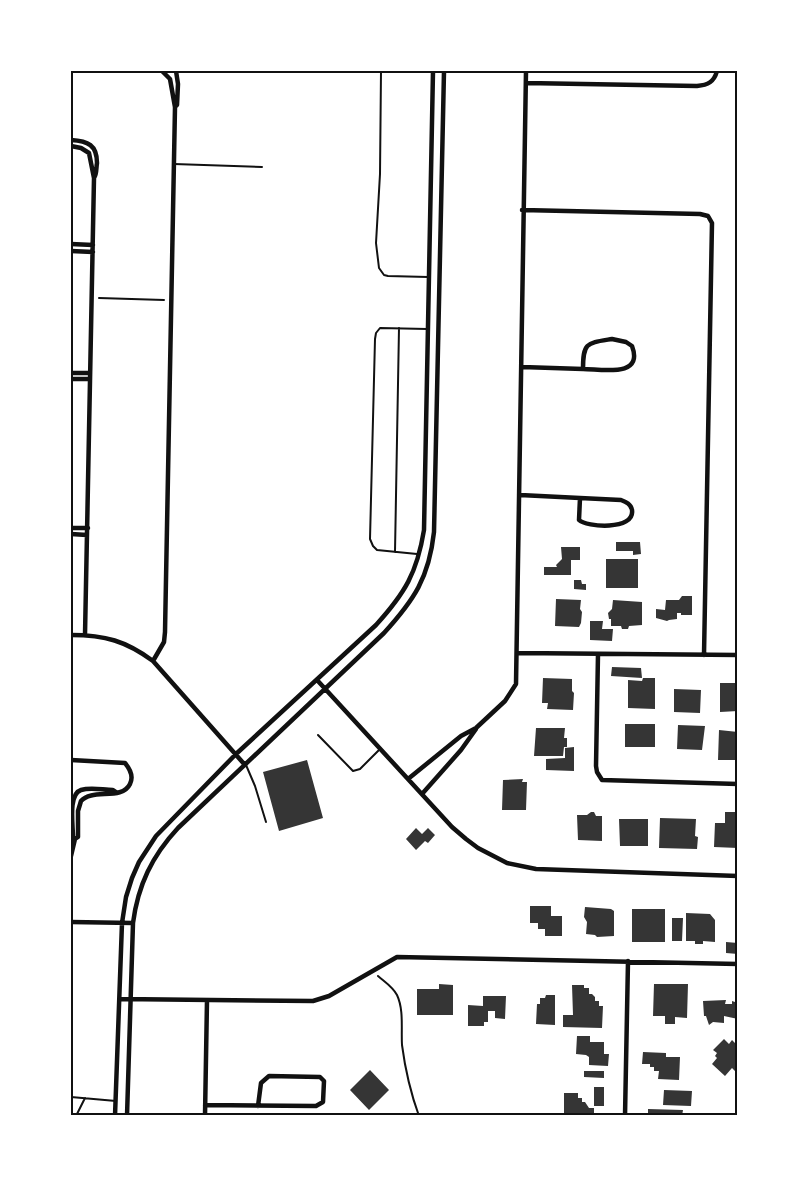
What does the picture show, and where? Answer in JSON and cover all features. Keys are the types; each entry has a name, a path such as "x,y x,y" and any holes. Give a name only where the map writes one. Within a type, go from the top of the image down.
{"street":[{"path":"153,661 164,642 165,632 175,107 170,79 162,71"},
{"path":"175,107 177,105 178,84 176,71"},
{"path":"115,1116 122,922 126,897 132,878 147,848 163,828 236,754 376,625 395,604 406,588 420,554 424,530 433,71"},
{"path":"127,1116 135,905 143,879 157,853 178,828 384,633 403,612 416,593 425,576 432,553 444,71"},
{"path":"422,794 461,750 476,728 511,694 516,684 522,367 522,210 526,71"},
{"path":"526,83 698,86 711,82 716,77 717,71"},
{"path":"71,140 90,143 94,148 96,176 94,178"},
{"path":"71,146 81,148 89,153 94,178 86,635"},
{"path":"522,210 700,214 708,216 712,223 704,654"},
{"path":"71,244 93,244"},
{"path":"71,251 93,252"},
{"path":"427,327 439,325"},
{"path":"522,367 583,369 626,369 635,358 632,346 620,340 592,342 584,348 583,369"},
{"path":"71,373 90,373"},
{"path":"71,379 90,379"},
{"path":"520,495 621,500 631,506 631,518 621,525 585,524 579,520 580,498"},
{"path":"71,528 88,528"},
{"path":"71,534 87,535"},
{"path":"71,635 109,638 128,644 153,661 245,765"},
{"path":"517,653 738,655"},
{"path":"598,654 596,772 602,780 738,784"},
{"path":"317,680 452,827 478,848 507,863 521,867 558,870 738,876"},
{"path":"408,779 461,736 476,728"},
{"path":"71,760 125,763 132,774 129,788 124,792 87,789 78,791 75,794 72,803 73,837 75,839"},
{"path":"71,856 75,839 78,837 78,811 81,801 88,796 113,794 116,792"},
{"path":"71,922 133,923"},
{"path":"120,999 314,1001 329,996 391,959 403,956 738,964"},
{"path":"625,1116 628,961"},
{"path":"205,1116 207,1000"},
{"path":"205,1105 258,1106 319,1105 324,1099 324,1081 320,1077 268,1076 261,1083 258,1106"}],"lane":[{"path":"382,71 380,174 376,225 379,268 384,275 388,276 428,277"},
{"path":"174,164 262,167"},
{"path":"420,554 377,550 370,539 376,333 380,328 427,327"},
{"path":"395,552 399,328"},
{"path":"318,735 353,770 360,770 380,749"},
{"path":"245,765 255,786 266,822"},
{"path":"71,1097 116,1100"},
{"path":"76,1116 86,1097"}],"path":[{"path":"92,298 172,300"},
{"path":"372,970 397,996 404,1054 413,1098 419,1116"}],"building":[{"path":"616,542 640,542 641,554 633,555 633,551 616,551"},
{"path":"561,547 580,547 580,560 571,560 571,575 544,575 544,567 557,567 556,565 562,559"},
{"path":"606,559 638,559 638,588 606,588"},
{"path":"574,580 581,580 582,584 586,584 586,590 574,589"},
{"path":"682,596 692,596 692,615 677,613 677,619 667,621 656,618 656,609 665,610 666,600 679,600"},
{"path":"556,599 581,600 580,609 582,612 579,627 555,626"},
{"path":"613,600 642,602 642,625 629,626 628,629 622,629 621,626 611,626 611,619 609,619 608,613 612,609"},
{"path":"590,621 603,621 602,629 613,629 612,641 590,640"},
{"path":"612,667 641,668 642,678 611,676"},
{"path":"543,678 572,679 572,691 574,693 573,710 547,709 548,703 542,703"},
{"path":"643,678 655,678 655,709 628,708 628,680 642,681"},
{"path":"720,683 738,683 738,711 720,712"},
{"path":"674,689 701,690 700,713 674,712"},
{"path":"625,724 655,724 655,747 625,747"},
{"path":"678,725 705,726 702,750 677,749"},
{"path":"536,728 565,728 564,738 567,738 567,747 564,747 563,756 534,756"},
{"path":"719,730 738,732 738,760 718,760"},
{"path":"574,747 574,771 546,770 546,759 565,758 565,748"},
{"path":"307,760 323,818 279,831 263,772"},
{"path":"523,779 522,782 527,782 526,810 502,810 503,780"},
{"path":"594,812 596,816 602,816 602,841 578,840 577,815 587,815"},
{"path":"725,812 738,812 738,848 714,847 715,823 725,823"},
{"path":"660,818 696,819 695,836 698,837 697,849 659,848"},
{"path":"619,819 648,819 648,846 620,846"},
{"path":"416,828 422,834 428,828 435,835 428,843 425,841 416,850 406,839"},
{"path":"530,906 551,906 551,916 562,916 562,936 545,936 545,929 538,929 538,923 530,923"},
{"path":"585,907 611,909 614,911 614,936 597,937 586,934"},
{"path":"632,909 665,909 665,942 632,942"},
{"path":"686,913 710,914 715,920 715,942 703,941 703,944 695,944 695,941 686,941"},
{"path":"672,918 683,918 682,941 672,941"},
{"path":"726,942 738,943 738,954 726,953"},
{"path":"439,984 453,985 453,1015 417,1015 417,989 439,989"},
{"path":"654,984 688,984 687,1018 675,1017 675,1024 665,1024 665,1016 653,1016"},
{"path":"572,985 584,985 584,988 589,988 589,994 595,997 595,1001 599,1001 599,1006 603,1006 602,1028 563,1027 563,1015 573,1015"},
{"path":"546,995 555,995 555,1025 536,1024 537,1004 540,1004 540,998 545,998"},
{"path":"483,996 506,996 505,1019 495,1018 495,1011 488,1011 488,1022 484,1022 484,1026 468,1026 468,1005 483,1006"},
{"path":"726,1000 725,1004 732,1004 732,1001 738,1003 738,1019 724,1016 724,1023 713,1022 709,1025 706,1016 704,1016 703,1001"},
{"path":"577,1036 590,1036 590,1042 604,1042 604,1054 609,1054 608,1066 589,1065 589,1057 576,1054"},
{"path":"724,1039 729,1044 732,1040 738,1046 738,1068 735,1071 732,1068 725,1076 712,1064 717,1058 715,1056 717,1053 713,1050"},
{"path":"643,1052 666,1053 666,1057 680,1057 679,1080 658,1079 659,1071 654,1071 654,1067 650,1067 650,1064 642,1064"},
{"path":"370,1070 389,1090 369,1110 350,1090"},
{"path":"584,1071 604,1071 604,1078 584,1077"},
{"path":"594,1087 604,1087 604,1106 594,1106"},
{"path":"664,1090 692,1091 691,1106 663,1105"},
{"path":"564,1093 578,1093 578,1098 582,1098 582,1102 585,1102 589,1108 594,1108 594,1113 597,1113 597,1116 569,1116 569,1114 564,1114"},
{"path":"648,1109 683,1110 682,1116 648,1116"}]}
